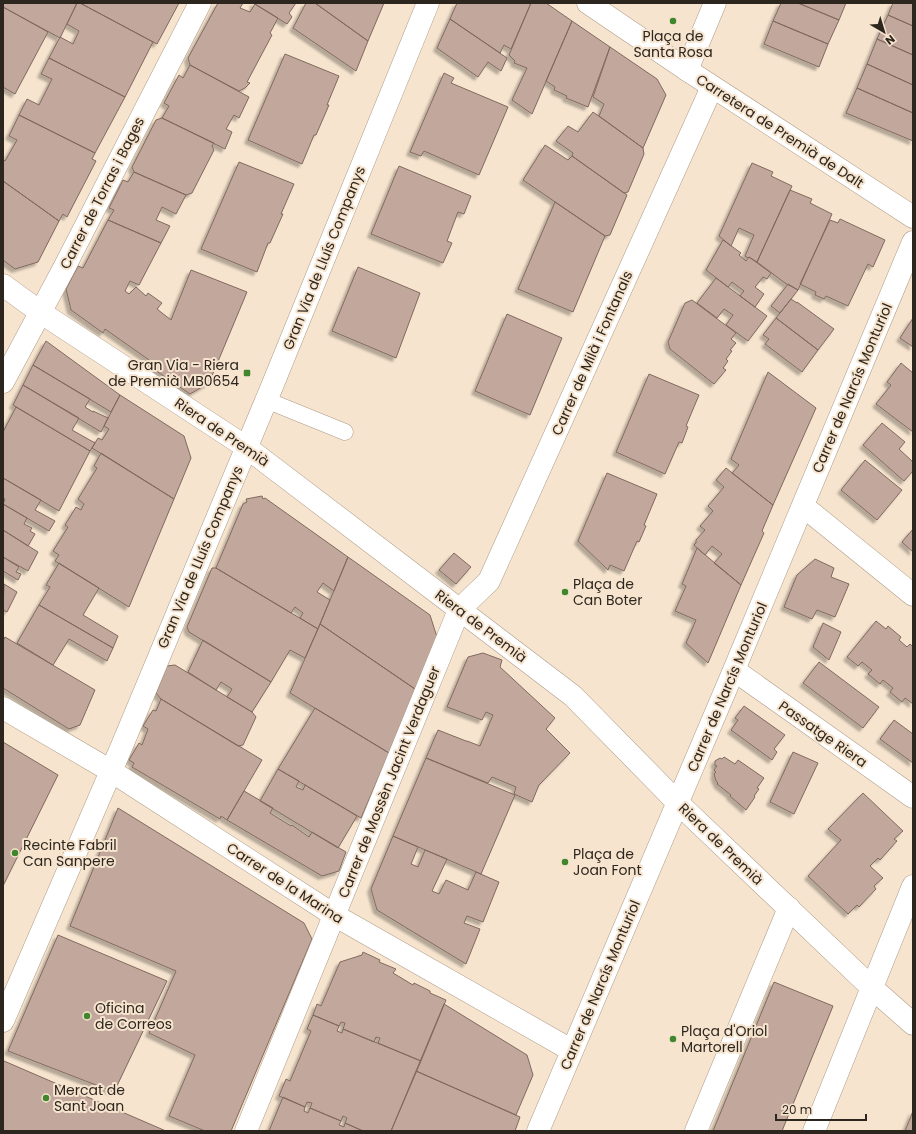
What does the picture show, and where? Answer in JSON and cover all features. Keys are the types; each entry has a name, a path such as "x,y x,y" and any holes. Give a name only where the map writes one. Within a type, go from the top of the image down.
{"street":[{"name":"Carrer de Torras i Bages","path":"3,382 200,3"},
{"name":"Gran Via de Lluís Companys","path":"3,1021 111,770 266,400 428,3"},
{"name":"Carretera de Premià de Dalt","path":"588,3 686,70 913,217"},
{"path":"686,70 715,3"},
{"name":"Carrer de Milà i Fontanals","path":"459,610 489,581 712,87"},
{"name":"Carrer de Narcís Monturiol","path":"538,1131 571,1050 678,803 913,242"},
{"name":"Riera de Premià","path":"3,285 40,312 246,447 573,696 678,803 871,987 913,1024"},
{"path":"803,506 913,596"},
{"name":"Carrer de Mossèn Jacint Verdaguer","path":"246,1131 459,610"},
{"name":"Passatge Riera","path":"734,670 913,797"},
{"name":"Carrer de la Marina","path":"3,708 111,770 334,915 571,1050"},
{"path":"814,1131 913,886"},
{"path":"696,1131 789,908"}],"lane":[{"path":"266,400 345,432"}],"building":[{"path":"3,3 77,3 60,38 3,7"},
{"path":"77,3 80,3 153,42 125,97 49,58 60,37 73,44 79,31 67,24"},
{"path":"80,3 179,3 157,44"},
{"path":"218,3 243,3 240,8 250,12 255,4 278,18 270,33 272,35 247,82 250,83 239,91 190,65 188,58"},
{"path":"253,3 296,3 289,13 292,17 287,24"},
{"path":"306,3 315,3 368,41 356,71 293,28"},
{"path":"315,3 384,3 368,41"},
{"path":"457,3 531,3 511,49 504,45 500,53 450,19"},
{"path":"531,3 546,3 572,21 532,114 512,100 527,68 514,63 515,61 509,55"},
{"path":"781,3 798,3 839,20 828,44 773,21"},
{"path":"798,3 846,3 839,20"},
{"path":"893,3 913,3 913,26 888,15"},
{"path":"3,7 48,32 15,94 3,87"},
{"path":"888,15 913,26 913,55 877,39"},
{"path":"450,19 507,58 501,71 488,62 478,77 437,48"},
{"path":"572,21 610,47 588,107 566,98 567,96 554,90 555,87 546,81"},
{"path":"773,21 828,44 819,67 764,44"},
{"path":"877,39 913,55 913,85 867,64"},
{"path":"610,47 657,79 666,95 643,148 599,116 604,104 593,97"},
{"path":"285,54 339,76 327,105 329,105 302,164 248,140"},
{"path":"49,58 125,97 95,153 19,115 27,99 39,105 52,79 41,74"},
{"path":"867,64 913,85 913,113 857,88"},
{"path":"190,65 249,97 239,118 234,115 226,129 232,132 225,149 162,118 169,106 164,103 179,75 183,78"},
{"path":"444,73 454,78 451,83 508,107 479,175 424,151 421,156 410,152"},
{"path":"857,88 913,113 913,141 846,113"},
{"path":"593,112 643,148 644,154 628,192 624,193 572,156 573,153 556,141 568,126 578,132"},
{"path":"19,115 95,153 92,159 96,161 67,217 63,214 59,221 3,181 3,160 5,161 17,140 9,136"},
{"path":"162,118 214,143 212,146 214,150 192,193 186,195 134,172 132,167 156,120"},
{"path":"545,145 568,160 572,156 627,195 610,235 605,236 523,180"},
{"path":"239,162 294,184 281,214 283,214 270,243 268,243 257,272 201,249"},
{"path":"752,163 773,172 771,176 792,186 757,262 745,256 754,235 739,228 731,246 719,236"},
{"path":"399,166 471,196 464,214 458,212 447,241 452,243 443,263 371,234"},
{"path":"134,172 186,195 176,214 162,207 156,220 170,226 161,243 108,220 114,210 109,208 123,180 128,182"},
{"path":"3,181 59,221 38,262 15,269 3,260"},
{"path":"790,190 812,199 810,203 832,214 798,290 785,283 757,262"},
{"path":"555,202 605,236 573,312 518,289"},
{"path":"840,219 885,240 873,267 868,264 848,306 826,296 824,299 815,295 816,292 800,284 830,220 838,223"},
{"path":"108,220 161,243 139,285 130,281 125,291 129,294 136,287 146,296 148,293 162,303 157,309 171,320 191,270 247,292 209,383 190,394 146,364 149,360 105,329 103,333 71,310 66,289 78,266 83,268"},
{"path":"723,240 741,253 739,255 746,261 749,257 771,273 767,279 763,277 755,287 764,294 755,307 740,296 744,291 732,282 728,287 706,270"},
{"path":"358,267 420,293 396,358 332,331"},
{"path":"716,278 767,316 748,341 726,325 733,315 724,309 717,318 697,303"},
{"path":"788,284 798,290 780,313 771,306"},
{"path":"791,299 834,329 818,350 776,318"},
{"path":"692,300 736,333 731,339 736,343 730,350 732,351 726,359 728,361 723,368 726,370 714,384 670,349 668,342 685,303"},
{"path":"507,314 562,338 530,415 475,391"},
{"path":"776,318 818,350 802,372 765,344 769,339 763,335"},
{"path":"913,318 913,347 900,338"},
{"path":"46,341 120,395 111,412 33,365"},
{"path":"901,363 913,373 913,432 876,404 891,385 887,382"},
{"path":"33,365 90,399 85,407 108,418 101,432 23,385"},
{"path":"768,372 816,408 773,505 732,473 739,465 731,459"},
{"path":"649,374 699,395 686,426 688,427 682,443 679,442 665,474 616,452"},
{"path":"23,385 79,418 72,430 95,443 90,451 13,405"},
{"path":"120,395 184,436 191,458 174,499 92,448 98,438 102,440 109,429 104,426"},
{"path":"16,407 90,451 59,511 3,478 3,432"},
{"path":"882,423 905,442 899,449 913,462 913,471 904,481 863,445"},
{"path":"101,453 174,499 129,607 55,561 59,555 53,551 68,527 65,525 76,507 81,510 84,504 78,499 97,468 94,466"},
{"path":"865,460 902,490 877,520 841,490"},
{"path":"726,468 773,505 762,531 764,533 741,585 714,563 722,554 712,546 705,555 694,545 696,540 705,530 700,526 713,511 708,506 724,487 716,480"},
{"path":"607,473 657,494 644,525 646,526 639,542 637,541 624,571 610,565 608,570 578,541"},
{"path":"3,478 41,500 35,510 55,521 49,531 3,504 5,499 3,498"},
{"path":"262,496 263,499 265,498 348,557 334,591 323,583 317,592 330,600 318,629 300,618 303,613 295,607 291,613 216,568 243,504 247,502 246,499"},
{"path":"3,504 27,518 24,524 32,528 30,531 35,534 28,546 3,530"},
{"path":"913,529 913,552 902,542"},
{"path":"3,530 38,552 28,571 3,557"},
{"path":"697,548 741,585 708,663 686,643 696,620 675,611 686,586 682,584"},
{"path":"454,553 471,567 456,584 439,570"},
{"path":"3,557 19,567 16,572 21,574 18,580 3,571"},
{"path":"348,557 430,615 437,637 415,689 320,624"},
{"path":"815,559 834,568 831,577 849,584 835,617 817,610 812,619 784,607 797,575"},
{"path":"59,563 99,588 83,615 118,636 113,648 39,605 50,587 46,585"},
{"path":"212,568 216,568 318,629 305,658 290,650 271,682 189,632 187,627"},
{"path":"4,584 17,592 7,612 3,610"},
{"path":"39,605 113,648 107,661 69,639 53,665 17,643"},
{"path":"876,621 886,629 888,626 901,637 899,640 907,647 910,644 913,647 913,704 905,698 902,702 890,692 893,688 883,680 880,684 868,674 872,670 862,662 858,666 847,657"},
{"path":"823,623 841,632 829,660 813,647"},
{"path":"320,624 415,689 389,753 290,693"},
{"path":"5,637 95,690 80,725 69,729 3,688 3,641"},
{"path":"203,640 271,682 252,712 227,697 232,689 221,682 216,690 188,672"},
{"path":"483,653 502,660 500,667 555,718 546,729 570,753 539,785 532,802 514,794 516,787 492,777 488,783 426,758 438,730 480,746 493,715 486,712 482,720 447,707 468,657"},
{"path":"819,662 879,707 863,728 803,683"},
{"path":"175,665 252,712 256,717 243,745 238,746 161,699 156,693 167,666"},
{"path":"161,699 262,760 227,820 221,816 220,819 132,767 134,763 129,760 139,743 142,745 148,729 143,726 153,710 156,711"},
{"path":"744,706 785,735 774,749 777,752 772,760 731,730 738,720 735,718"},
{"path":"315,708 389,753 361,818 278,769"},
{"path":"894,720 913,734 913,763 880,739"},
{"name":"Recinte Fabril Can Sanpere","path":"3,742 58,775 3,886"},
{"path":"793,752 818,763 794,814 770,802"},
{"path":"724,757 735,764 738,760 764,778 757,788 759,789 754,796 755,797 746,810 717,784 718,783 714,774 716,772 714,770 717,766 715,766 715,761"},
{"path":"426,758 515,795 481,874 393,836"},
{"path":"278,769 299,781 296,787 303,790 305,785 357,816 338,848 260,801"},
{"path":"244,791 273,808 270,813 291,826 292,825 309,837 312,832 346,852 339,871 322,876 227,820"},
{"path":"863,793 903,831 894,839 897,841 880,860 878,858 870,866 883,878 874,886 876,889 859,907 857,905 848,914 808,876 841,840 828,829"},
{"path":"118,808 304,923 312,939 231,1131 205,1131 169,1116 195,1055 149,1033 176,971 70,926"},
{"path":"393,836 418,847 411,864 418,867 425,850 447,859 432,891 439,894 446,880 468,890 476,872 499,882 483,922 467,916 464,923 480,929 466,964 377,910 371,889"},
{"name":"Oficina de Correos","path":"58,935 167,981 114,1092 8,1051"},
{"path":"363,952 380,960 379,962 396,969 393,973 413,985 414,983 430,991 430,993 446,1000 421,1061 378,1043 380,1038 376,1037 374,1042 343,1029 345,1023 341,1022 339,1026 313,1015 317,1004 321,1006 340,962 362,955"},
{"path":"774,982 833,1006 782,1131 713,1131"},
{"path":"444,1004 527,1055 533,1075 516,1115 416,1071"},
{"path":"313,1015 339,1026 337,1031 342,1033 343,1029 421,1061 391,1131 363,1131 345,1123 347,1118 343,1116 341,1121 310,1108 312,1103 307,1102 305,1107 279,1096 286,1079 290,1081 311,1031 307,1029"},
{"name":"Mercat de Sant Joan","path":"4,1061 166,1131 3,1131"},
{"path":"416,1071 520,1117 515,1131 391,1131"},
{"path":"283,1097 305,1107 304,1111 308,1113 310,1108 341,1121 339,1125 344,1127 345,1123 363,1131 269,1131"},
{"path":"913,1111 913,1131 905,1131"}],"place":[{"name":"Plaça de Santa Rosa","path":"673,21"},
{"name":"Gran Via - Riera de Premià MB0654","path":"247,373"},
{"name":"Plaça de Can Boter","path":"565,592"},
{"name":"Recinte Fabril Can Sanpere","path":"15,853"},
{"name":"Plaça de Joan Font","path":"565,862"},
{"name":"Oficina de Correos","path":"87,1016"},
{"name":"Plaça d'Oriol Martorell","path":"673,1039"},
{"name":"Mercat de Sant Joan","path":"46,1098"}]}
